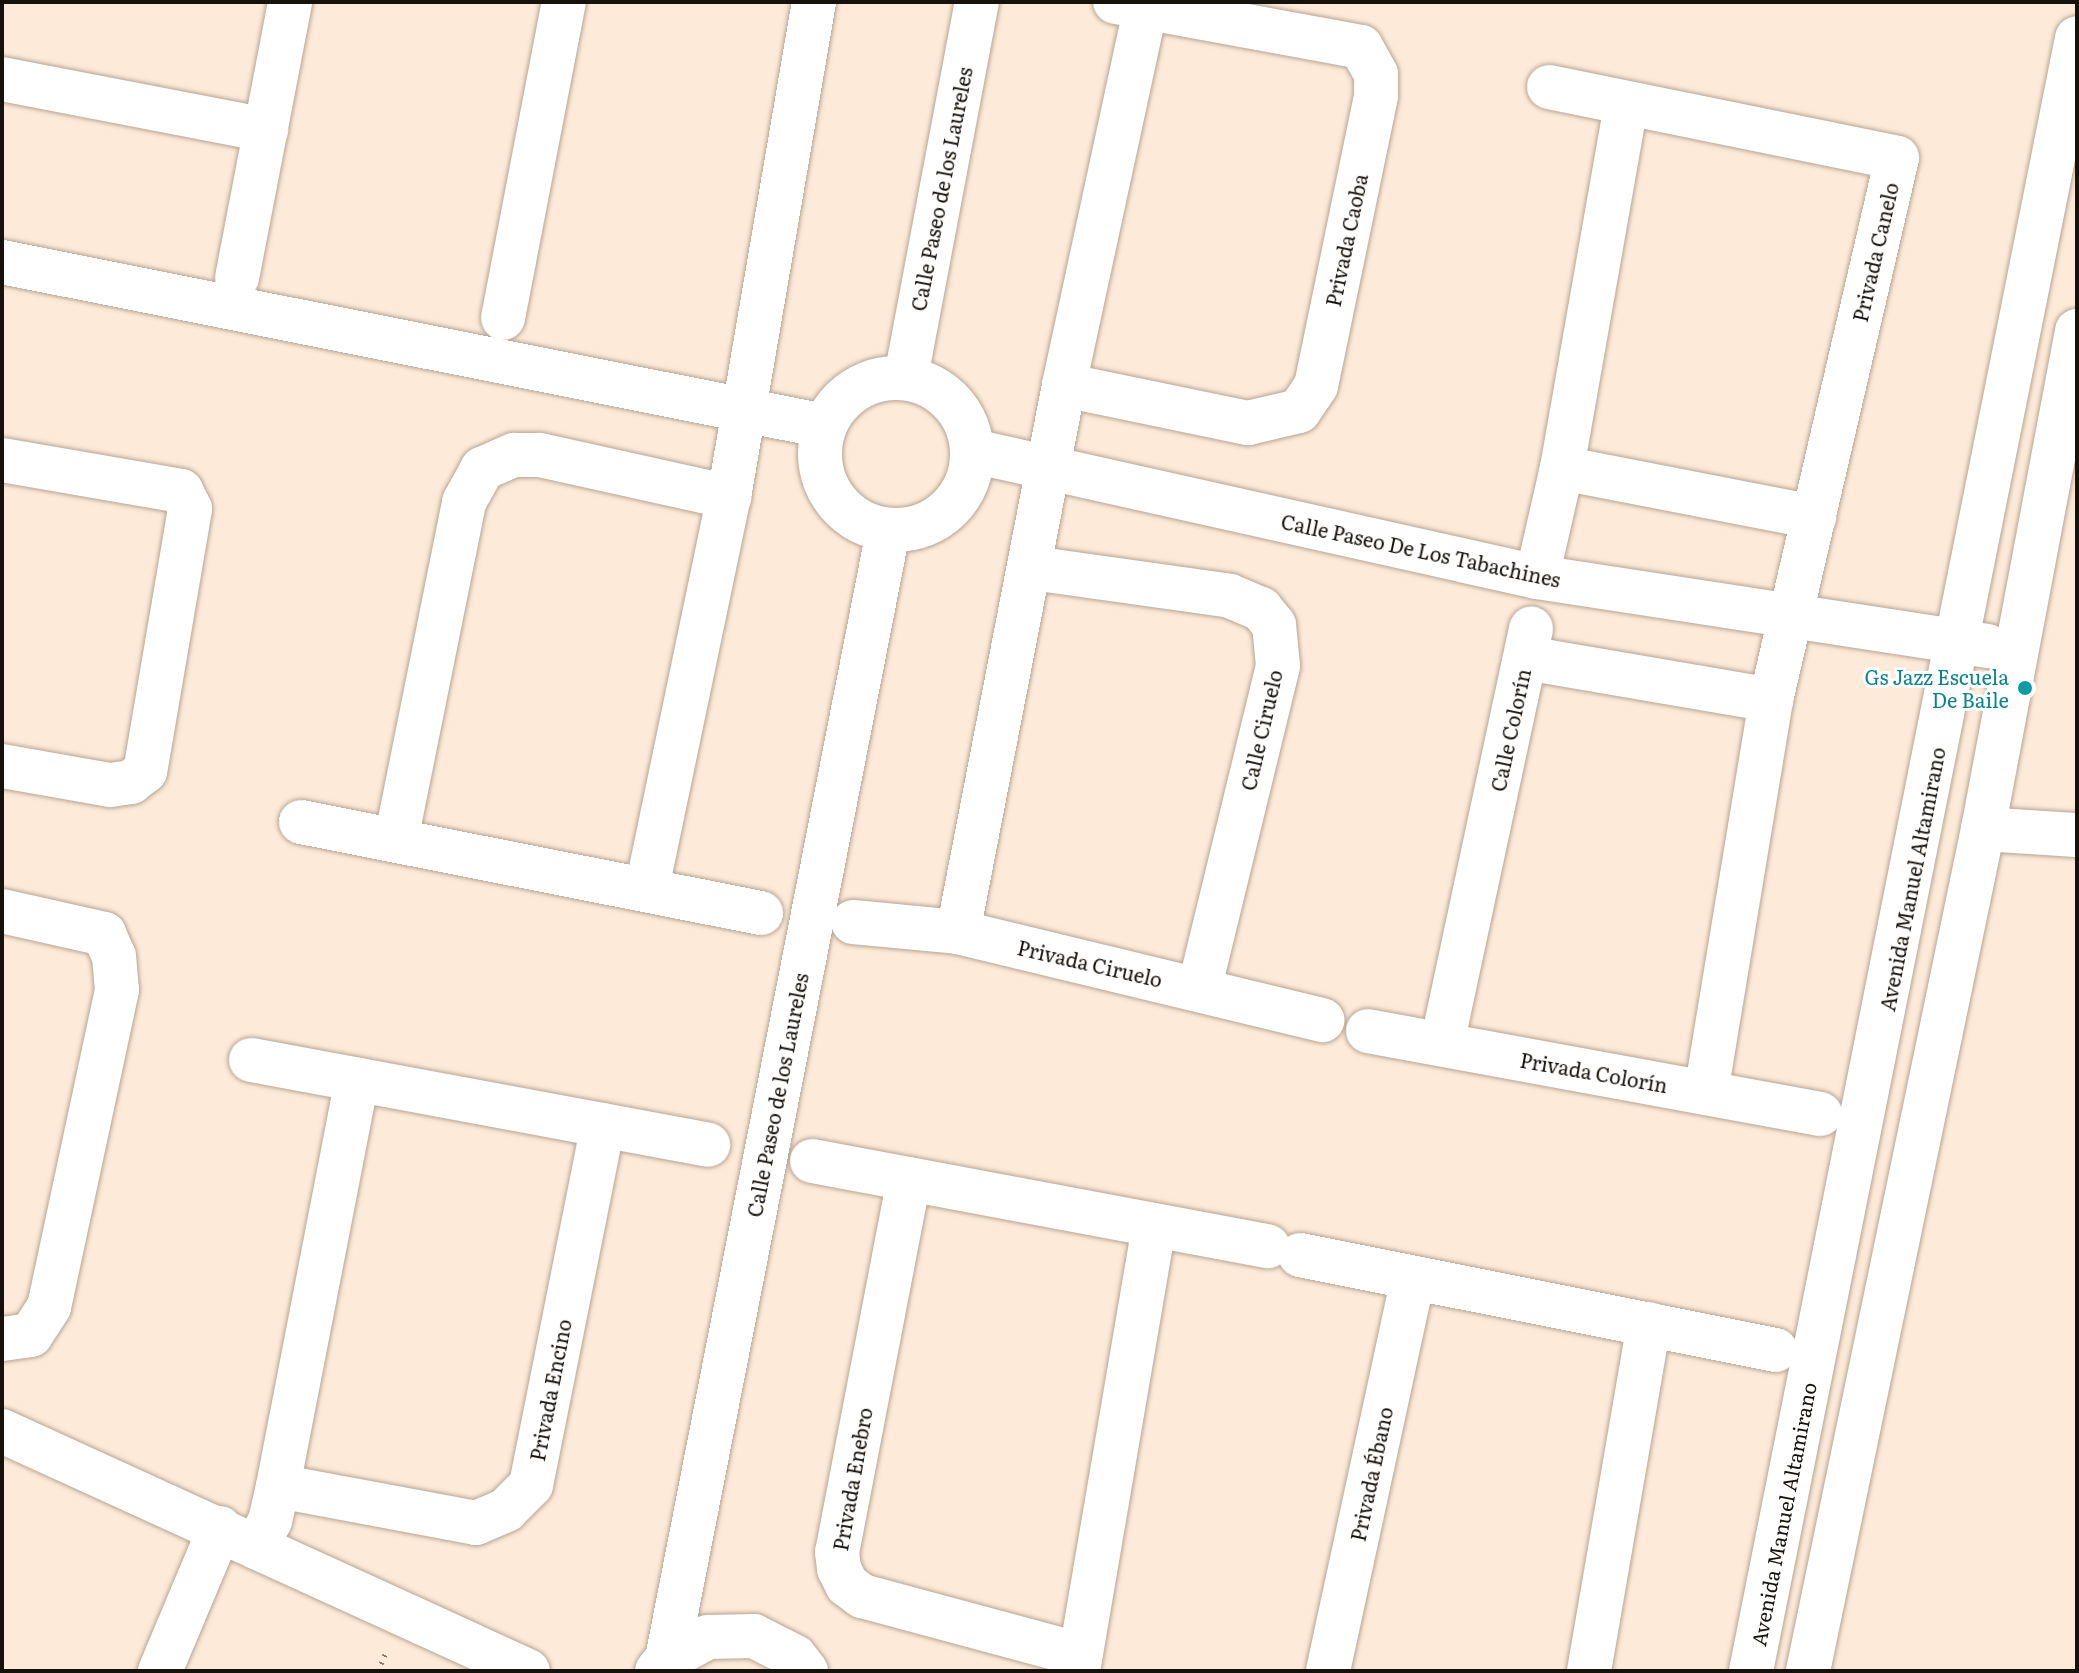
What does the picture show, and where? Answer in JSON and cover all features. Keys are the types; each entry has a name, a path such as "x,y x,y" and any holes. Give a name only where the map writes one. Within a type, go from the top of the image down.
{"street":[{"path":"237,278 290,2"},
{"path":"503,318 564,2"},
{"path":"647,888 729,497 741,410 814,2"},
{"name":"Calle Paseo de los Laureles","path":"906,377 977,2"},
{"name":"Privada Caoba","path":"1052,470 1064,385 1130,4 1334,39 1361,47 1371,58 1376,96 1316,386 1299,411 1248,423 1064,385"},
{"name":"Avenida Manuel Altamirano","path":"1751,1671 1959,643 2077,38"},
{"path":"2,79 266,130"},
{"name":"Privada Canelo","path":"1549,87 1897,158 1792,615"},
{"path":"1537,577 1562,468 1626,104"},
{"path":"2,262 824,426"},
{"path":"1808,1671 1983,829 2014,649 2065,454 2077,331"},
{"path":"906,377 940,390 956,407 964,416 973,451 967,486 948,512 920,527 888,531 856,519 831,494 820,461 824,426 853,392 872,380 906,377"},
{"name":"Calle Paseo De Los Tabachines","path":"973,451 1537,577 2014,649"},
{"path":"396,840 464,502 482,469 514,455 540,455 729,497"},
{"path":"2,460 181,491 190,509 145,771 131,782 110,785 2,766"},
{"path":"1562,468 1814,517"},
{"path":"958,932 1052,470"},
{"name":"Calle Paseo de los Laureles","path":"662,1665 888,531"},
{"name":"Calle Ciruelo","path":"1032,568 1230,596 1261,609 1274,625 1278,666 1199,989"},
{"path":"1706,1093 1771,700 1792,615"},
{"name":"Calle Colorín","path":"1442,1044 1528,643 1771,700"},
{"path":"301,822 647,888 761,913"},
{"path":"1983,829 2077,835"},
{"path":"2,911 104,934 114,956 117,990 49,1307 31,1335 2,1339"},
{"name":"Privada Ciruelo","path":"853,922 958,932 1323,1020"},
{"name":"Privada Colorín","path":"1368,1031 1820,1114"},
{"path":"251,1060 708,1145"},
{"path":"160,1671 238,1538 270,1521 357,1080"},
{"name":"Privada Encino","path":"278,1486 476,1523 506,1510 531,1485 603,1125"},
{"path":"812,1161 1154,1225 1776,1350"},
{"name":"Privada Enebro","path":"909,1179 837,1552 839,1569 847,1585 862,1596 1079,1663 1154,1225"},
{"name":"Privada Ébano","path":"1328,1671 1413,1278"},
{"path":"1589,1671 1649,1324"},
{"path":"2,1431 528,1671"},
{"path":"662,1665 708,1637 754,1636 795,1657 806,1671"}],"place":[{"name":"Gs Jazz Escuela De Baile","path":"2025,688"}]}
